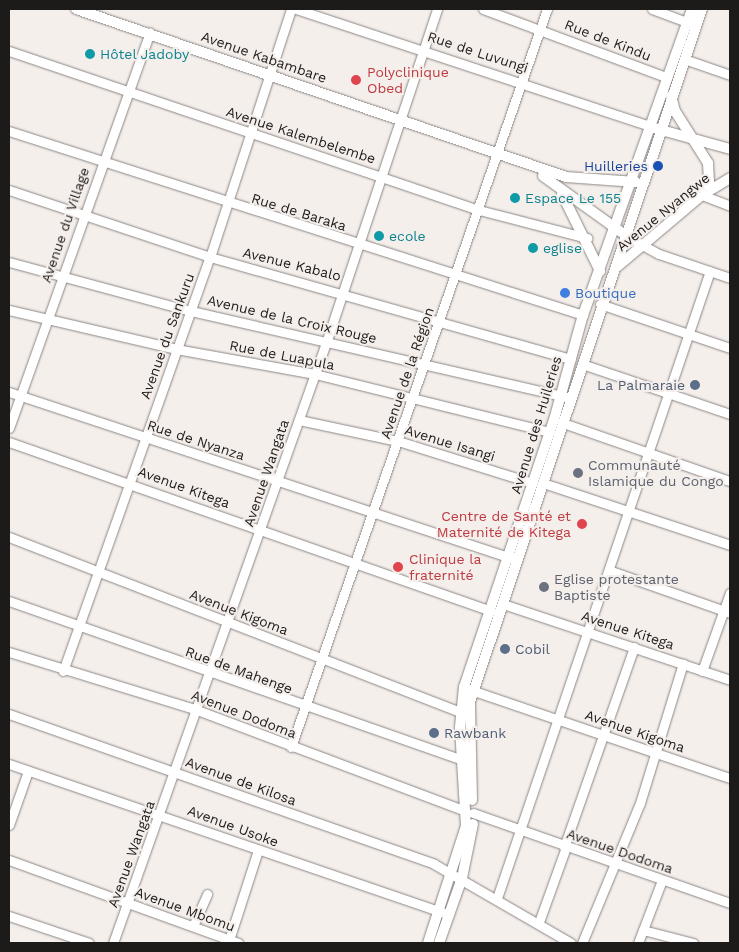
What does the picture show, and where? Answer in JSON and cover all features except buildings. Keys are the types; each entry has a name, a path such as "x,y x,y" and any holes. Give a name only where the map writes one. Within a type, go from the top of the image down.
{"main road":[{"name":"Avenue Kabambare","path":"76,9 150,32 403,118 526,163 591,182 645,182"},
{"name":"Avenue des Huileries","path":"538,483 550,432 582,364 600,304 628,236 671,95 684,59 692,9"},
{"name":"Avenue des Huileries","path":"428,943 444,913 458,876 469,812 469,689 491,611 513,559 538,483 563,423 571,359 583,315 617,229 666,77 691,24 702,9"},
{"path":"671,95 675,111 703,150 709,171 702,195"},
{"path":"650,126 660,130 692,136 730,149"},
{"path":"543,176 560,191 628,236"},
{"name":"Avenue Nyangwe","path":"615,269 702,195 730,178"},
{"path":"560,191 587,238 600,271"},
{"name":"Avenue des Huileries","path":"469,812 462,760 460,712 503,604 513,559"},
{"name":"Avenue des Huileries","path":"439,943 444,913"}],"street":[{"name":"Avenue du Sankuru","path":"63,671 131,482 144,438 210,257 291,9"},
{"name":"Rue de Luvungi","path":"296,9 425,49 650,126"},
{"name":"Avenue Wangata","path":"113,943 198,710 384,176 437,9"},
{"name":"Rue de Kindu","path":"483,9 540,28 666,77"},
{"name":"Avenue de la Région","path":"291,747 354,567 375,513 454,275 479,210 547,9"},
{"path":"652,9 691,24"},
{"name":"Avenue du Village","path":"9,428 62,278 81,216 150,32"},
{"name":"Avenue Kalembelembe","path":"9,51 249,133 384,176 479,210 587,238"},
{"path":"684,59 730,75"},
{"name":"Rue de Baraka","path":"9,131 226,204 583,315"},
{"path":"526,163 543,176"},
{"name":"Avenue Kabalo","path":"9,190 81,216 210,257 344,291 571,359"},
{"path":"702,195 730,206"},
{"path":"628,236 643,245 730,278"},
{"name":"Avenue de la Croix Rouge","path":"9,262 62,278 191,311 327,340 566,397"},
{"path":"497,898 557,718 611,571 646,454 710,271"},
{"path":"600,304 730,348"},
{"name":"Rue de Luapula","path":"9,310 176,349 315,374 550,432"},
{"path":"582,364 730,414"},
{"name":"Rue de Nyanza","path":"9,392 513,559"},
{"name":"Avenue Isangi","path":"299,420 398,441 630,511 730,545"},
{"path":"563,423 646,454 730,481"},
{"name":"Avenue Kitega","path":"9,442 131,482 354,567 491,611"},
{"name":"Avenue Kigoma","path":"9,537 97,574 228,620 321,660 460,712"},
{"path":"611,571 727,612"},
{"path":"702,670 727,612 730,593"},
{"name":"Rue de Mahenge","path":"9,601 78,628 305,708 462,760"},
{"name":"Avenue Kitega","path":"503,604 730,680"},
{"path":"539,922 634,647"},
{"name":"Avenue Dodoma","path":"9,652 63,671 198,710 291,747 565,847 617,863 730,903"},
{"path":"582,943 617,863 656,753 683,663"},
{"name":"Avenue Kigoma","path":"469,689 730,778"},
{"name":"Avenue de Kilosa","path":"9,714 176,772 458,876 539,922 571,943"},
{"name":"Avenue Usoke","path":"9,764 444,913"},
{"path":"9,825 28,771"},
{"path":"232,942 258,850"},
{"name":"Avenue Mbomu","path":"9,860 128,902 232,942"},
{"path":"638,943 662,880"},
{"path":"193,926 207,894"},
{"path":"9,916 88,943"},
{"path":"643,930 692,943"}],"place":[{"name":"Hôtel Jadoby","path":"90,54"},
{"name":"Polyclinique Obed","path":"356,80"},
{"name":"Huilleries","path":"658,166"},
{"name":"Espace Le 155","path":"515,198"},
{"name":"ecole","path":"379,236"},
{"name":"eglise","path":"533,248"},
{"name":"Boutique","path":"565,293"},
{"name":"La Palmaraie","path":"695,385"},
{"name":"Communauté Islamique du Congo","path":"578,473"},
{"name":"Centre de Santé et Maternité de Kitega","path":"582,524"},
{"name":"Clinique la fraternité","path":"398,567"},
{"name":"Eglise protestante Baptiste","path":"544,587"},
{"name":"Cobil","path":"505,649"},
{"name":"Rawbank","path":"434,733"}]}
